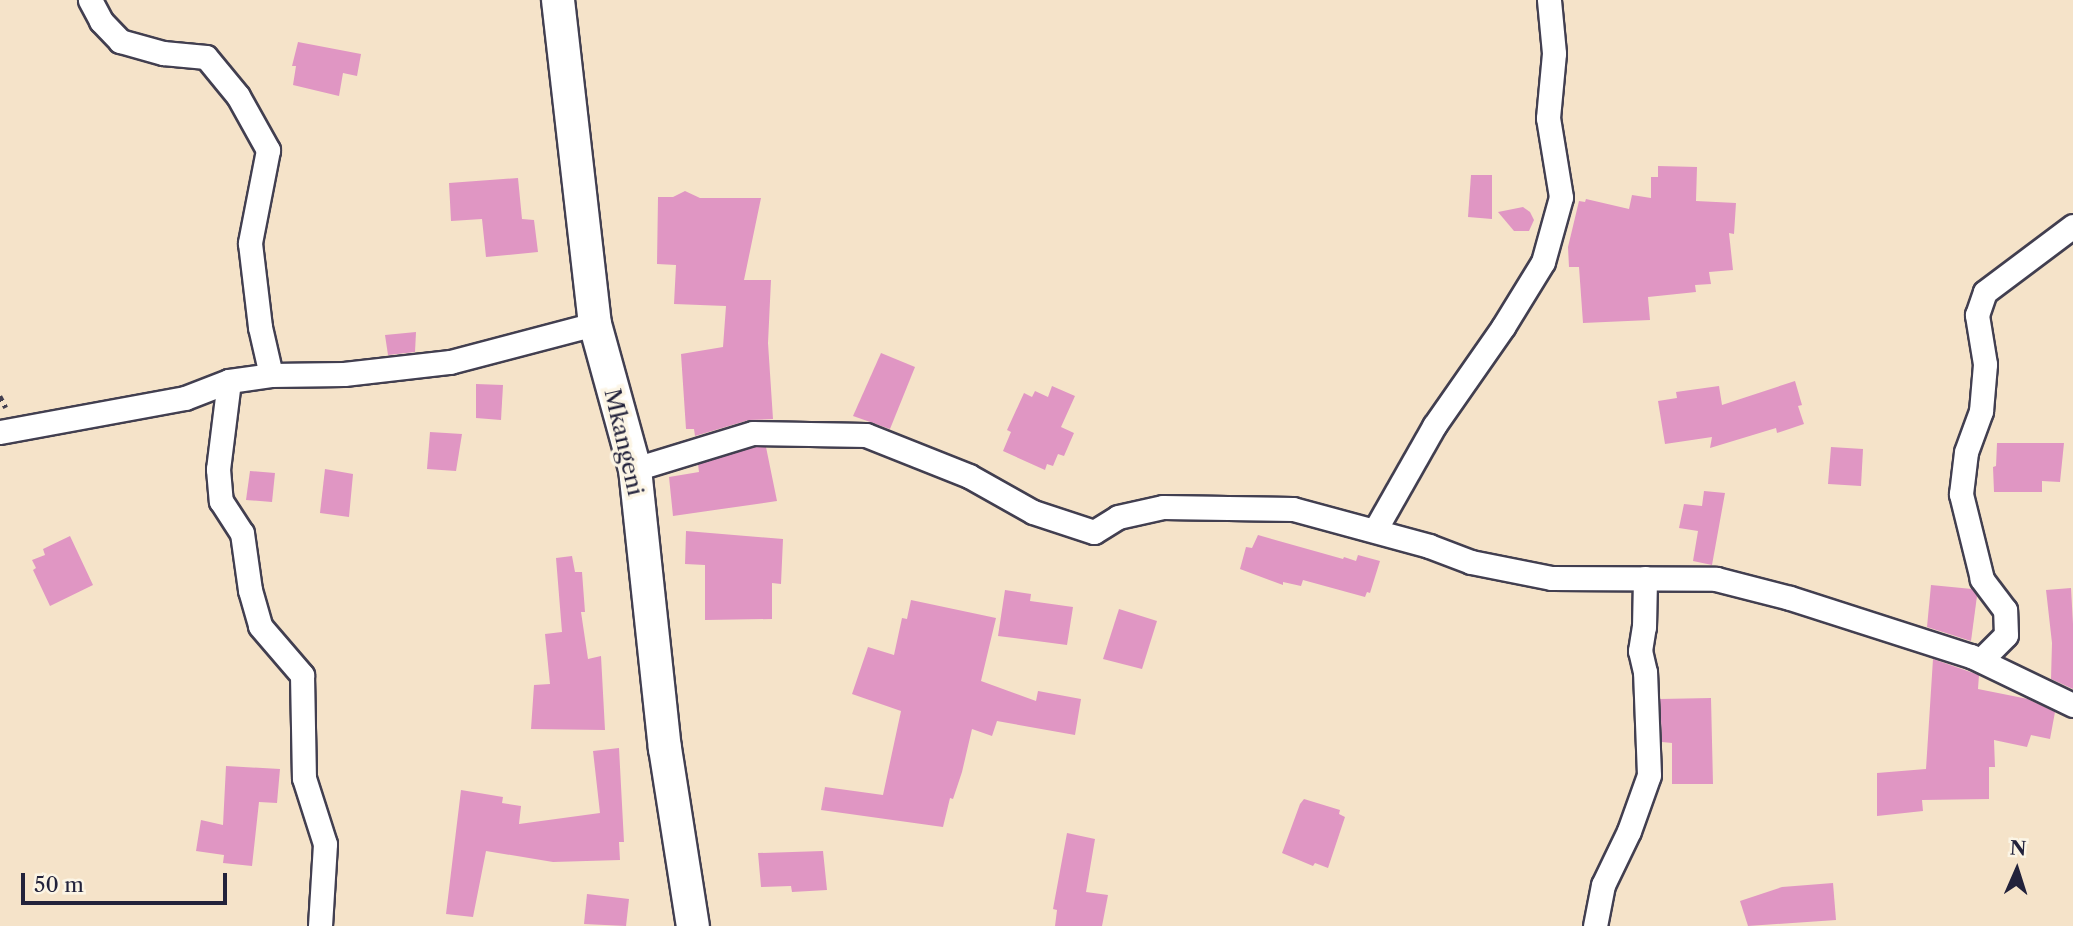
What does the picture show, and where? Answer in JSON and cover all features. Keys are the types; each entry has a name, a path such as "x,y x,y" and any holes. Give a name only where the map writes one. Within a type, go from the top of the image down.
{"street":[{"path":"90,0 101,21 120,41 163,53 206,57 238,96 268,150 250,243 260,327 271,375"},
{"name":"Mkangeni","path":"558,0 595,324 635,469 664,748 692,926"},
{"path":"1375,530 1434,426 1503,327 1543,262 1561,197 1548,118 1554,53 1549,0"},
{"path":"1981,660 2006,635 2005,610 1982,579 1961,494 1966,452 1982,411 1985,364 1977,315 1985,292 2073,226"},
{"path":"0,432 184,398 229,382 271,375 344,374 450,362 595,324"},
{"path":"229,382 218,469 221,501 242,533 250,590 260,626 302,675 304,778 326,844 320,926"},
{"path":"635,469 753,433 866,435 969,476 1033,512 1094,532 1118,516 1163,507 1293,509 1375,530 1471,562 1551,578 1716,579 1790,598 1981,660 2073,705"},
{"path":"1595,926 1603,885 1629,831 1649,775 1645,672 1640,651 1646,578"}],"building":[{"path":"298,42 361,54 357,76 343,73 339,96 293,85 296,66 292,66"},
{"path":"1658,166 1697,167 1696,201 1736,203 1734,234 1729,233 1733,270 1709,272 1711,284 1695,285 1696,292 1648,297 1650,320 1583,323 1579,267 1569,267 1568,247 1579,201 1585,202 1586,199 1629,209 1632,195 1651,198 1651,177 1658,177"},
{"path":"1471,175 1492,175 1492,219 1468,217"},
{"path":"518,178 522,219 534,220 538,252 486,257 482,219 451,221 449,183"},
{"path":"685,191 700,198 761,198 744,280 771,280 768,343 773,419 749,420 695,436 694,429 686,429 681,354 723,347 726,306 674,304 676,265 657,264 658,197 673,197"},
{"path":"1523,207 1530,212 1534,220 1529,231 1514,231 1498,212"},
{"path":"416,332 415,352 388,355 385,335"},
{"path":"881,353 915,367 890,429 853,416"},
{"path":"1795,381 1802,405 1798,406 1804,424 1777,433 1776,428 1710,448 1712,437 1665,444 1658,401 1677,398 1676,392 1719,386 1722,405"},
{"path":"476,384 503,385 501,420 476,418"},
{"path":"1052,386 1075,396 1061,427 1074,433 1064,456 1058,454 1053,466 1047,464 1045,470 1003,451 1011,432 1007,430 1024,393 1032,397 1035,391 1048,397"},
{"path":"430,432 462,434 456,471 427,469"},
{"path":"1997,443 2064,443 2060,482 2042,481 2042,492 1994,492 1993,467 1996,466"},
{"path":"755,447 766,447 777,501 673,516 669,477 699,472 698,464"},
{"path":"1831,447 1863,449 1861,486 1828,484"},
{"path":"325,469 353,474 349,517 320,513"},
{"path":"250,471 275,473 272,502 246,500"},
{"path":"1704,491 1725,493 1712,565 1693,561 1698,531 1679,528 1684,504 1702,506"},
{"path":"686,531 783,539 781,584 772,583 772,619 705,620 705,565 685,564"},
{"path":"1258,535 1343,559 1344,557 1356,561 1358,555 1380,561 1370,593 1367,592 1365,597 1303,580 1301,586 1283,582 1283,585 1240,569 1246,547 1252,548"},
{"path":"70,536 93,585 50,606 33,570 36,568 32,560 45,555 43,549"},
{"path":"572,556 575,572 582,572 585,612 581,612 588,659 601,656 605,730 531,729 534,685 550,684 545,634 562,632 556,558"},
{"path":"1931,585 1972,589 1977,596 1971,641 1927,627"},
{"path":"2071,588 2073,689 2051,679 2052,643 2046,590"},
{"path":"1005,590 1031,594 1030,601 1073,607 1067,645 998,636"},
{"path":"911,600 996,618 981,681 1036,701 1038,691 1081,699 1075,735 997,721 992,736 972,729 962,772 953,799 950,798 943,827 821,810 825,787 883,795 901,711 852,694 868,647 894,655 902,618 907,619"},
{"path":"1119,609 1157,621 1142,669 1103,659"},
{"path":"1933,659 1979,675 1978,689 2028,699 2055,712 2050,739 2031,735 2027,747 1994,740 1995,767 1989,767 1989,799 1922,800 1923,811 1877,816 1877,773 1926,769"},
{"path":"1711,698 1713,784 1672,784 1672,743 1662,742 1660,699"},
{"path":"619,748 624,842 619,842 620,860 553,862 486,851 473,917 446,914 461,790 503,797 502,803 521,806 519,824 600,813 593,751"},
{"path":"226,766 280,769 277,803 259,802 252,866 223,863 224,855 196,851 201,820 223,825"},
{"path":"1304,799 1340,810 1339,814 1345,817 1328,868 1315,863 1313,866 1282,853"},
{"path":"1067,833 1095,839 1086,892 1108,895 1102,926 1055,926 1057,910 1053,909"},
{"path":"823,851 827,890 792,892 791,886 761,887 758,853"},
{"path":"1833,883 1836,920 1748,926 1740,901 1782,887"},
{"path":"587,894 629,899 626,926 584,924"}]}
